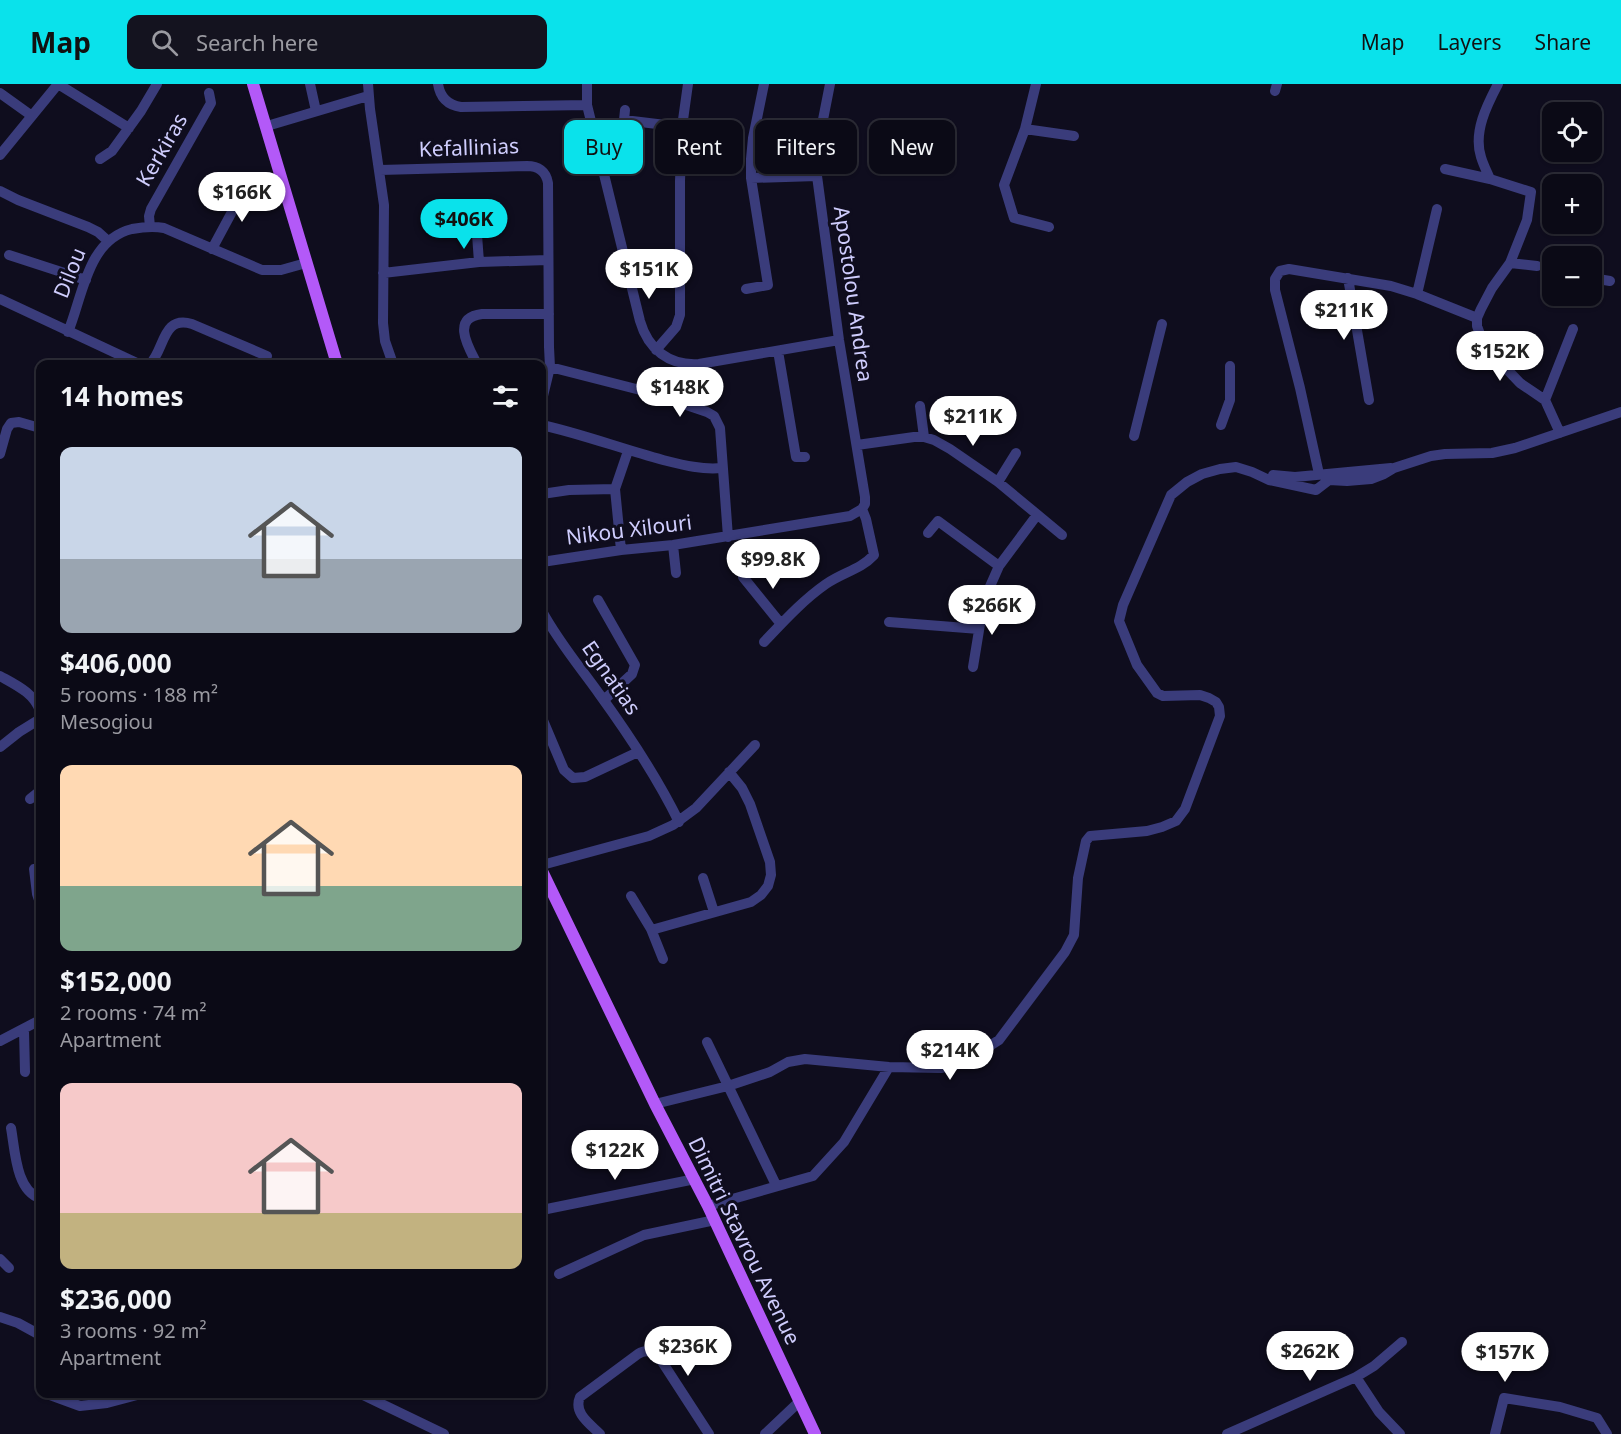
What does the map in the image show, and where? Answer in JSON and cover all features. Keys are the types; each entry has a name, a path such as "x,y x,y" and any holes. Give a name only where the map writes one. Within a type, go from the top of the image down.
{"main road":[{"path":"253,84 336,360"},
{"name":"Dimitri Stavrou Avenue","path":"546,880 655,1104 715,1220 815,1434"}],"street":[{"path":"0,155 58,84 129,128"},
{"path":"100,159 112,151 157,84"},
{"path":"310,84 316,111"},
{"path":"438,84 440,94 457,107 586,105"},
{"path":"587,84 586,105 640,321 647,340 656,350 672,359 693,365 839,340"},
{"path":"683,120 688,84"},
{"path":"746,289 768,285 751,178 752,145 765,84"},
{"name":"Apostolou Andrea","path":"781,624 795,609 827,583 866,564 874,555 862,509 865,497 839,340 817,176 818,145 830,84"},
{"path":"1036,84 1025,129 1004,184 1014,218 1049,227"},
{"path":"1490,179 1480,155 1479,135 1488,104 1498,84"},
{"path":"267,126 316,111 368,90 385,218 382,323 392,360"},
{"path":"0,93 32,116"},
{"name":"Kerkiras","path":"150,226 151,209 211,103 209,93"},
{"path":"625,110 624,120 655,124"},
{"path":"1025,129 1074,136"},
{"name":"Kefallinias","path":"380,171 527,166 540,168 544,173 548,183 550,367 546,384"},
{"path":"1445,169 1490,179 1531,192 1527,220 1510,263 1492,288 1477,318 1477,326 1481,337 1500,362 1520,383 1545,400 1560,433"},
{"path":"656,350 676,327 680,315 680,174"},
{"path":"751,178 817,176"},
{"path":"212,249 247,184"},
{"path":"0,191 112,238 150,226 164,228 262,270 281,270 306,263"},
{"path":"475,207 479,262"},
{"path":"1417,294 1437,209"},
{"name":"Dilou","path":"68,332 93,260 112,238"},
{"path":"9,255 86,280"},
{"path":"383,273 479,262 548,260"},
{"path":"1510,263 1537,266"},
{"path":"1319,474 1275,290 1275,279 1280,271 1289,269 1391,286 1477,318"},
{"path":"1348,278 1369,400"},
{"path":"1602,280 1610,281"},
{"path":"0,299 130,360"},
{"path":"475,360 464,333 467,322 473,316 549,314"},
{"path":"153,360 168,330 172,325 181,322 192,324 267,356"},
{"path":"1134,436 1162,324"},
{"path":"1545,400 1573,329"},
{"path":"778,351 796,457 805,457"},
{"path":"1221,426 1230,400 1230,366"},
{"path":"550,367 648,392 711,414 717,420 720,428 728,537"},
{"path":"920,406 924,437"},
{"path":"655,1104 728,1086 770,1072 788,1062 805,1059 889,1067 942,1068 963,1063 999,1040 1065,952 1074,935 1078,878 1086,841 1090,836 1147,831 1176,821 1185,809 1214,734 1220,716 1216,702 1200,695 1163,696 1157,693 1137,665 1119,621 1123,605 1171,495 1194,478 1220,468 1236,467 1269,480 1316,490 1335,477 1394,468 1431,456 1492,453 1621,412"},
{"path":"0,454 11,423 19,422 36,427"},
{"path":"546,426 628,451 693,467 722,468"},
{"path":"857,445 908,437 924,437 945,446 998,482 1062,535"},
{"path":"621,550 615,489 628,451"},
{"path":"998,482 1016,453"},
{"path":"1273,475 1295,477 1319,474 1335,477"},
{"path":"546,493 569,490 615,489"},
{"name":"Nikou Xilouri","path":"546,561 728,537 850,516 862,509"},
{"path":"973,667 984,600 999,566 1037,515"},
{"path":"928,533 938,521 999,566"},
{"path":"673,545 676,573"},
{"path":"742,567 743,577 781,624 764,642"},
{"path":"598,600 635,665 632,674 604,700"},
{"path":"889,622 979,629"},
{"name":"Egnatias","path":"546,628 604,700 655,777 679,822"},
{"path":"0,676 30,694 36,702"},
{"path":"0,747 36,721"},
{"path":"546,727 564,770 571,777 585,777 638,752"},
{"path":"546,864 649,836 679,822 696,808 755,745"},
{"path":"651,929 751,902 768,886 771,875 770,862 750,804 742,788 729,772"},
{"path":"30,799 36,794"},
{"path":"34,869 36,886"},
{"path":"703,878 714,912"},
{"path":"631,896 651,929 663,959"},
{"path":"0,1041 36,1022"},
{"path":"24,1030 25,1072"},
{"path":"707,1042 776,1185"},
{"path":"708,1206 813,1176 844,1142 889,1067"},
{"path":"11,1128 22,1181 28,1191 36,1196"},
{"path":"546,1209 695,1179"},
{"path":"559,1274 644,1235 715,1220"},
{"path":"0,1259 9,1268"},
{"path":"0,1317 36,1333"},
{"path":"1227,1434 1245,1430 1356,1377 1374,1366 1402,1342"},
{"path":"598,1433 579,1412 580,1397 638,1354 647,1351 654,1352 659,1357 709,1434"},
{"path":"1356,1377 1379,1412 1400,1434"},
{"path":"58,1398 80,1406 126,1398"},
{"path":"369,1398 444,1434"},
{"path":"1496,1434 1504,1398 1560,1407 1597,1418 1606,1434"},
{"path":"765,1434 800,1401"}]}
